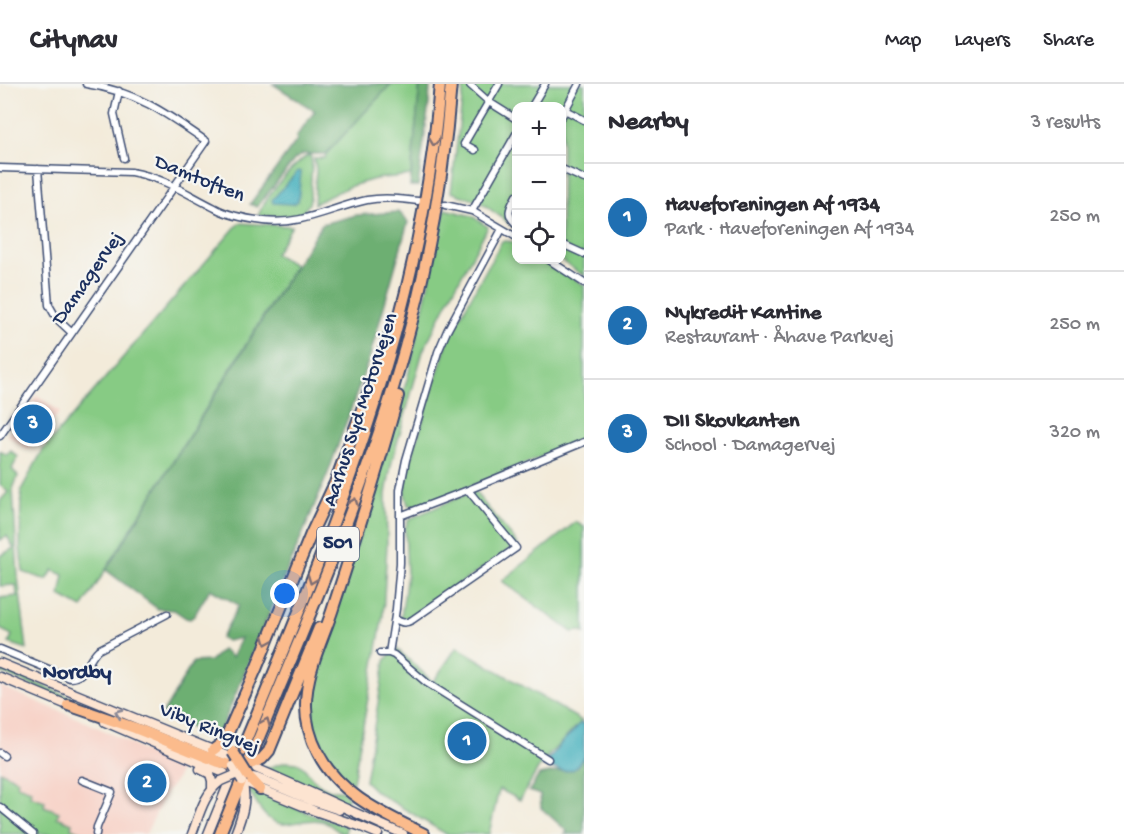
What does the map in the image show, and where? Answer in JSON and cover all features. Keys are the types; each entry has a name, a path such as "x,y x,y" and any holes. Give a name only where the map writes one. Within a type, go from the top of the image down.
{"highway":[{"name":"Aarhus Syd Motorvejen","path":"239,768 358,458 392,348 418,244 433,150 440,84"},
{"name":"Aarhus Syd Motorvejen","path":"220,834 322,584 369,461 405,348 430,245 444,163 451,84"},
{"path":"213,750 224,740 256,669 311,534 335,483 387,342 418,244"},
{"path":"424,834 361,800 343,787 333,776 321,760 311,736 307,715 307,690 408,359 430,245"},
{"path":"239,768 264,758 271,747 361,519"},
{"path":"239,768 231,740 246,703 256,669"},
{"path":"68,705 239,768 260,789"}],"main road":[{"name":"Viby Ringvej","path":"0,663 213,750 239,768"},
{"name":"Viby Ringvej","path":"0,677 188,758 239,768 317,794 359,826 378,834"},
{"path":"188,758 197,768 210,774 212,781 212,789 192,834"},
{"path":"212,789 239,768"},
{"path":"235,834 243,813 244,794 239,768"},
{"path":"208,834 239,768"},
{"name":"Viby Ringvej","path":"260,789 308,809 360,816 403,834"},
{"path":"187,834 190,824 199,816"}],"street":[{"path":"86,84 119,92 114,114 124,158"},
{"path":"476,150 464,144 499,84"},
{"path":"534,102 545,84"},
{"path":"566,108 579,84"},
{"path":"470,85 489,102 512,116"},
{"name":"Damagervej","path":"0,436 206,141 164,112 119,92"},
{"path":"566,114 584,120"},
{"path":"472,211 512,141"},
{"name":"Damtoften","path":"0,168 131,172 148,175 175,186 216,209 264,222 304,219 369,200 392,198 418,201"},
{"path":"38,169 49,305 57,319 72,333"},
{"path":"566,172 584,179"},
{"path":"512,203 509,208 512,219"},
{"path":"445,205 472,211 512,235"},
{"path":"389,653 395,619 400,563 400,490 406,460 438,352 502,229"},
{"path":"566,246 584,254"},
{"path":"555,264 584,283"},
{"path":"400,516 584,442"},
{"path":"395,619 402,623 412,620 516,548 468,490"},
{"path":"0,649 74,679 81,675 95,653 102,648 167,614"},
{"path":"380,653 389,653 400,659 427,683 548,759"},
{"path":"82,780 112,792 96,834"},
{"path":"0,807 33,834"}],"shaded area":[{"path":"37,395 60,412 28,450 7,435"},
{"path":"0,686 86,722 181,768 146,834 75,834 0,774 0,760 5,751 0,747"}],"green space":[{"path":"273,84 391,84 326,154 303,154 295,159 257,207 250,204 297,140 296,137 315,111"},
{"path":"391,84 420,84 411,175 375,179 348,187 314,204 316,169 314,158 325,158 326,154"},
{"path":"420,84 430,84 429,103 418,186 410,186"},
{"path":"464,84 584,84 584,276 566,263 566,102 512,102 512,225 480,202 451,192"},
{"path":"310,154 312,163 310,199 301,214 258,216 280,182"},
{"path":"445,209 472,216 488,227 423,351 391,465 386,494 387,544 383,615 353,782 350,785 331,764 313,727 312,683 408,376"},
{"path":"399,212 408,222 369,359 328,473 217,739 162,715 193,662 210,661 222,650 232,657 241,638 227,641 221,638 239,605 210,589 194,616 190,619 186,618 174,610 158,609 106,570 322,224 357,215"},
{"path":"239,223 292,226 275,254 295,265 82,608 60,596 64,575 53,570 47,580 23,572 20,547 21,490 43,450"},
{"path":"502,241 512,242 512,264 551,264 584,285 584,439 421,507 408,505 405,494 408,468 449,337"},
{"path":"0,451 7,455 11,451 18,457 12,469 18,476 13,489 18,577 27,649 9,643 12,635 0,629 0,598 17,596 16,585 0,586 0,556 14,548 7,536 0,540 0,501 8,492 0,485"},
{"path":"474,491 518,544 408,619 401,618 407,574 405,528 409,519"},
{"path":"576,522 584,527 584,633 572,632 502,581"},
{"path":"395,647 433,682 457,647 582,721 542,762 520,800 499,789 489,834 446,834 376,792 365,781 385,661"},
{"path":"0,668 161,734 61,698 0,672"},
{"path":"584,757 584,834 565,834 567,831 541,808 540,795 529,791 539,775 574,769"},
{"path":"286,762 298,763 322,786 330,790 341,790 348,796 347,805 263,767"},
{"path":"0,771 18,780 17,785 31,790 30,796 45,801 44,806 59,812 57,817 72,823 71,828 87,834 0,834"},
{"path":"249,788 346,826 345,834 321,821 287,824 274,822 261,811 248,791"}],"water":[{"path":"298,171 301,172 298,201 293,204 273,203 272,200"},
{"path":"584,723 584,757 574,769 562,771 540,765 551,757 579,724"}],"place":[{"name":"DII Skovkanten","path":"33,424"},
{"name":"Haveforeningen Af 1934","path":"467,741"},
{"name":"Nykredit Kantine","path":"147,783"}],"district":[{"name":"Nordby","path":"77,674"}]}
